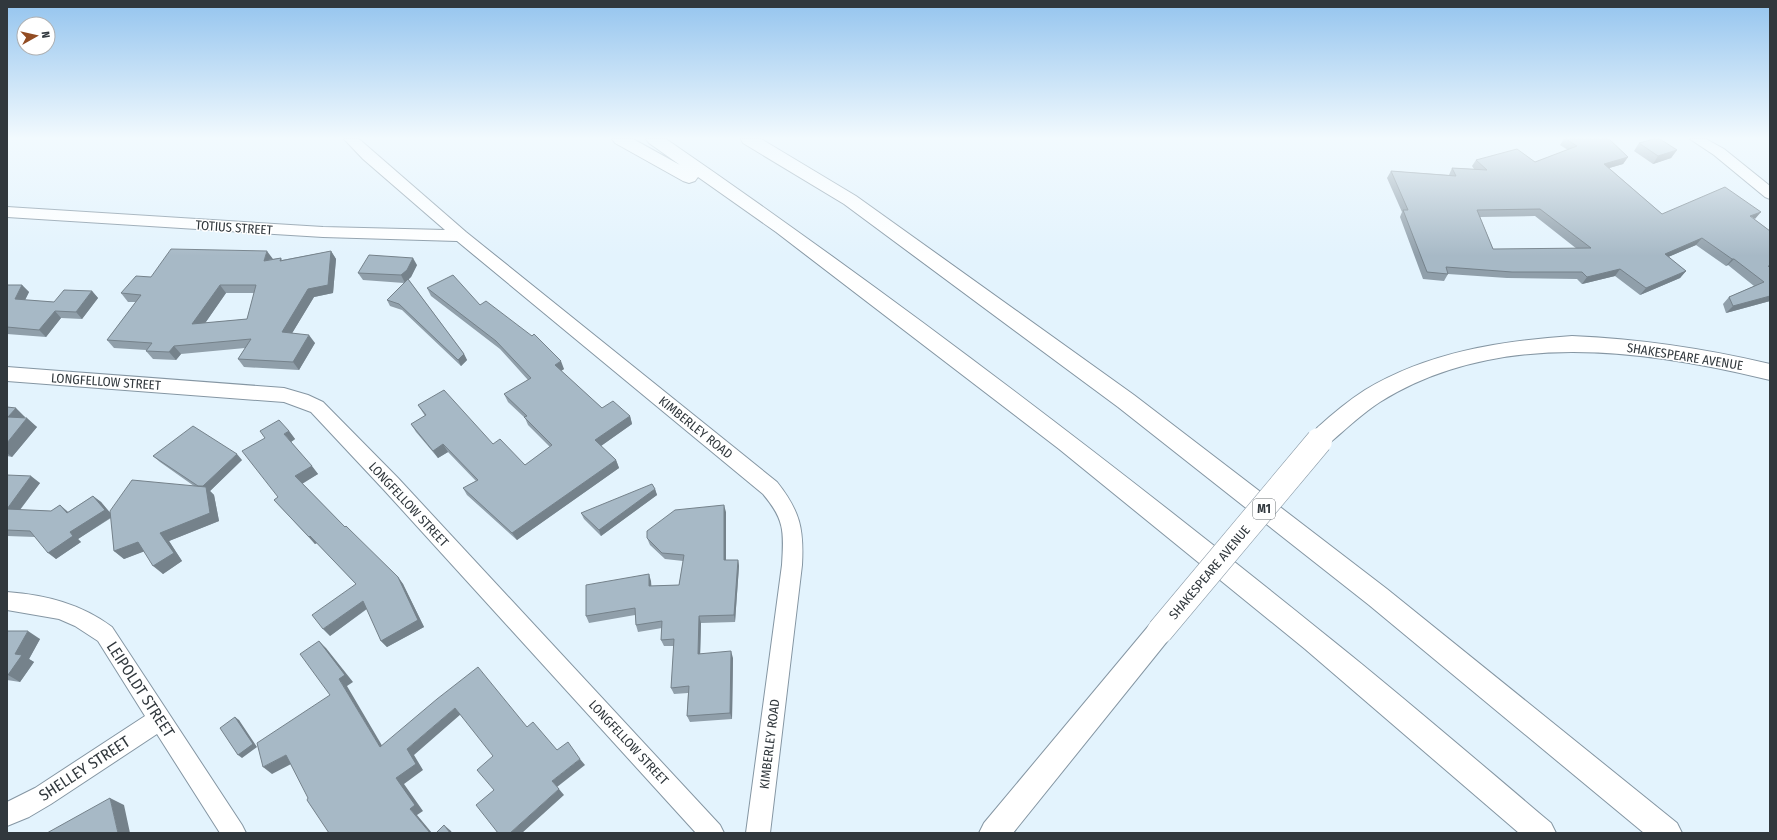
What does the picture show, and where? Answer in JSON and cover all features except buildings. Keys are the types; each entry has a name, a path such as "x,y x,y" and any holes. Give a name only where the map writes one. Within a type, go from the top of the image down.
{"main road":[{"path":"692,178 783,228"},
{"path":"711,178 783,228 1073,448 1314,641 1541,833"},
{"name":"M1","path":"814,178 850,200 1126,401 1378,597 1667,833"},
{"path":"824,178 850,200"},
{"name":"SHAKESPEARE AVENUE","path":"994,833 1160,630 1325,434 1359,405 1396,384 1448,362 1506,350 1565,344 1636,348 1700,356 1770,372"}],"street":[{"name":"KIMBERLEY ROAD","path":"394,178 461,236 770,488 785,505 791,520 794,540 792,565 758,833"},
{"path":"1751,178 1770,194"},
{"name":"TOTIUS STREET","path":"7,212 323,232 461,236"},
{"name":"LONGFELLOW STREET","path":"7,374 269,394 302,400 317,407 391,484 712,833"},
{"name":"LEIPOLDT STREET","path":"7,601 47,605 60,609 91,623 105,634 234,833"},
{"name":"SHELLEY STREET","path":"7,814 21,809 43,796 160,719"}]}
